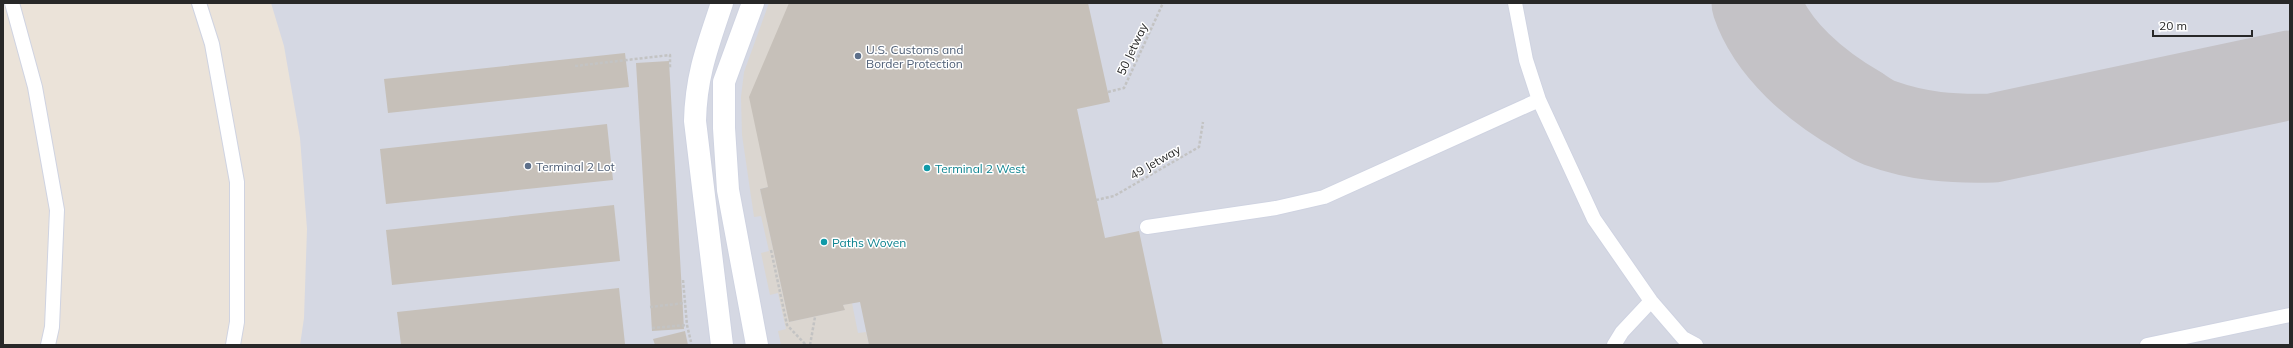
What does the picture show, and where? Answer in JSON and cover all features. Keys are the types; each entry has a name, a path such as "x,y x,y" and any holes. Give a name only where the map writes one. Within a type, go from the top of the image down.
{"main road":[{"path":"722,3 698,75 695,121 722,345"},
{"path":"753,3 724,82 724,128 728,190 758,345"}],"lane":[{"path":"12,3 35,87 57,210 52,327 48,345"},
{"path":"199,3 212,44 237,182 237,322 233,345"},
{"path":"1515,3 1526,60 1539,100 1594,219 1652,301 1683,338 1696,345"},
{"path":"1147,227 1276,208 1324,197 1539,100"},
{"path":"1614,345 1622,332 1652,301"},
{"path":"2146,345 2290,315"}],"path":[{"name":"50 Jetway","path":"1108,92 1124,88 1163,3"},
{"path":"575,66 670,55 671,71"},
{"name":"49 Jetway","path":"1096,200 1114,196 1199,147 1203,122"},
{"path":"770,249 787,325 806,345"},
{"path":"683,272 687,325 692,345"},
{"path":"650,307 685,303"},
{"path":"810,345 815,317"},
{"path":"652,328 687,325"}],"shaded area":[{"path":"271,3 2290,3 2290,345 300,345 304,318 307,229 300,138 284,46"},
{"path":"769,3 789,3 768,187 760,189 789,322 844,310 843,305 852,303 858,333 866,332 869,345 781,345 778,331 786,329 778,293 770,295 761,253 769,251 761,216 754,217 742,135 741,97 744,72"}],"building":[{"name":"Terminal 2 West","path":"789,3 1088,3 1110,102 1077,109 1105,238 1139,231 1163,345 869,345 860,302 843,305 845,310 789,322 760,189 768,187 749,97"},
{"path":"625,53 629,87 388,113 384,79"},
{"path":"669,61 684,329 652,331 636,63"},
{"path":"607,124 613,180 386,204 380,149"},
{"path":"614,205 620,261 392,285 386,230"},
{"path":"619,288 625,344 401,345 397,312"},
{"path":"685,331 688,345 655,345 653,339"}],"taxiway":[{"path":"1756,3 1763,20 1785,51 1798,66 1827,91 1877,122 1894,128 1936,136 1993,138 2290,75"}],"place":[{"name":"U.S. Customs and Border Protection","path":"858,56"},
{"name":"Terminal 2 Lot","path":"528,166"},
{"name":"Terminal 2 West","path":"927,168"},
{"name":"Paths Woven","path":"824,242"}]}
